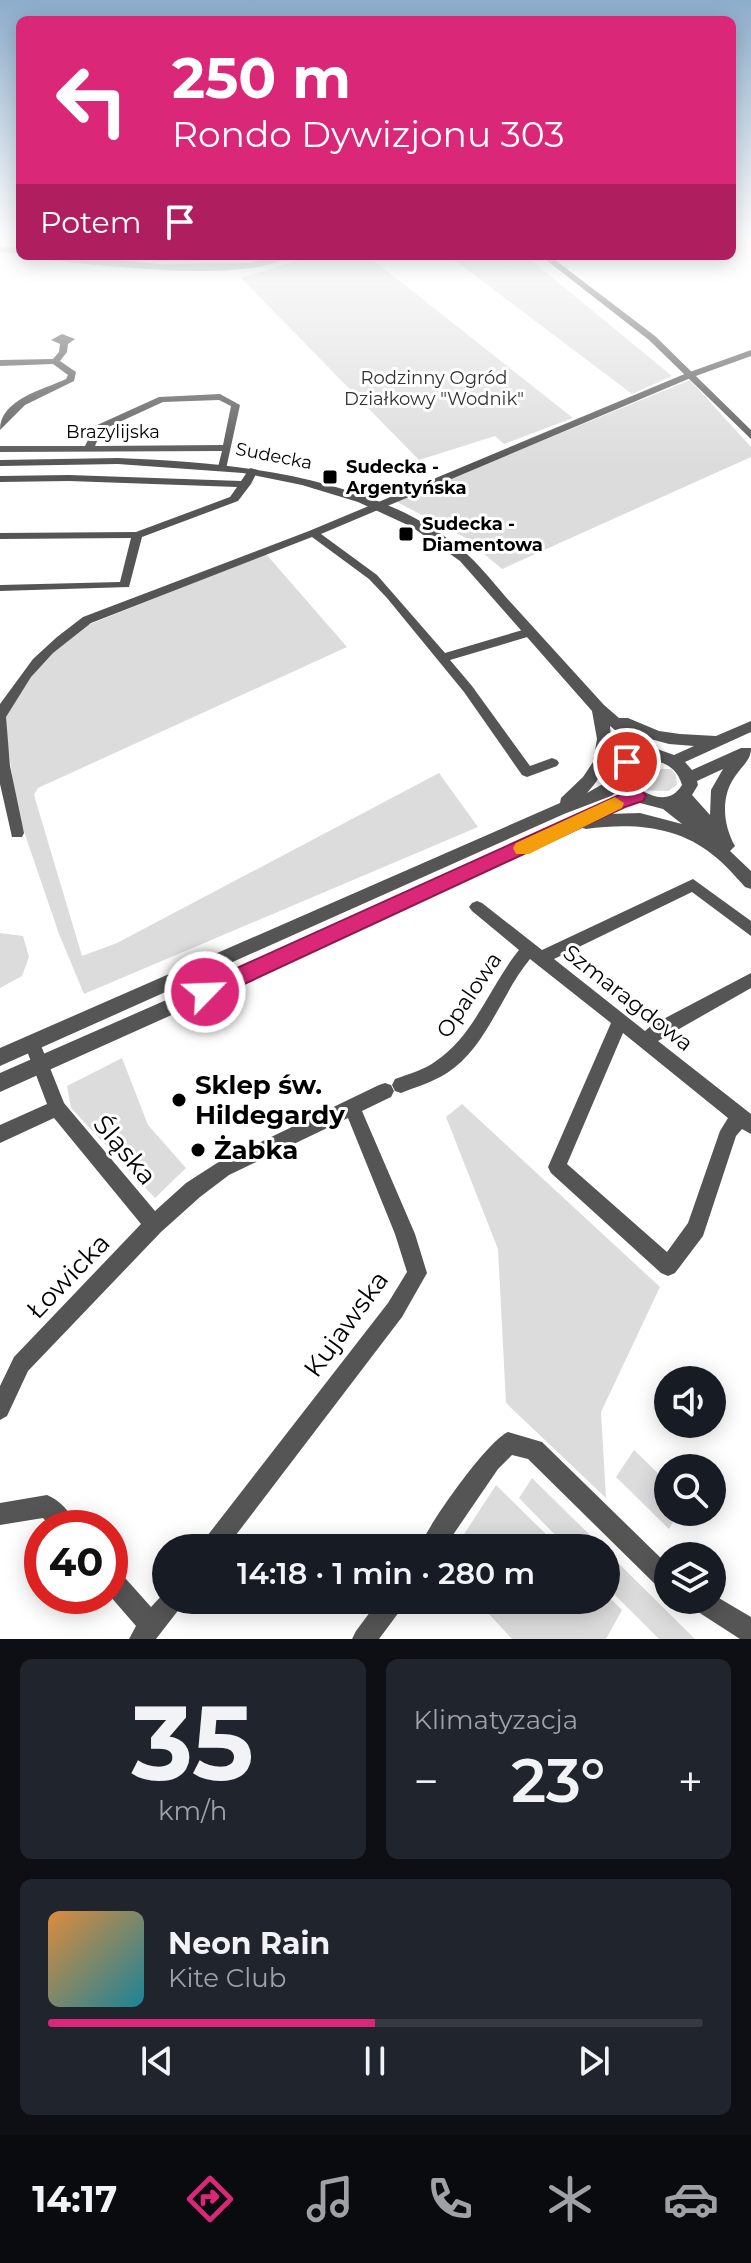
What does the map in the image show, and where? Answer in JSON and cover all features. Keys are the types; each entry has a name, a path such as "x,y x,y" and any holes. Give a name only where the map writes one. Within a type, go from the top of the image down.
{"street":[{"path":"619,312 652,338 751,436"},
{"path":"55,361 63,352 64,343"},
{"path":"17,833 3,766 0,717 30,669 87,620 313,533 690,375 751,353"},
{"path":"0,427 6,414 21,401 70,381 73,374 55,361 2,361"},
{"path":"89,448 98,428 162,399 220,397 236,405 223,467"},
{"name":"Brazylijska","path":"0,449 227,448"},
{"name":"Sudecka","path":"0,463 253,470 323,486 374,506 453,549 599,709 633,758"},
{"path":"0,536 137,535 234,499 253,470"},
{"path":"0,479 69,478 246,484"},
{"path":"313,533 373,577 443,658 527,772 552,763"},
{"path":"125,585 137,535"},
{"path":"0,588 125,585 138,599"},
{"path":"443,658 530,632"},
{"path":"599,709 653,737 718,741"},
{"path":"558,810 598,770 603,752 603,725 599,709"},
{"name":"Sudecka","path":"599,709 654,754"},
{"path":"674,761 751,726"},
{"path":"689,778 748,751"},
{"path":"720,844 715,798 723,779 748,751"},
{"path":"637,796 623,780 623,767 633,758 654,754 674,761 689,778 688,791 684,796 666,803"},
{"path":"0,1057 605,792 623,780"},
{"path":"0,1083 637,796 666,803 720,844"},
{"path":"684,796 751,879"},
{"path":"572,826 624,818 646,819 720,844"},
{"path":"535,954 693,885 751,930"},
{"name":"Szmaragdowa","path":"477,907 746,1121"},
{"name":"Opalowa","path":"352,1107 444,1067 459,1052 501,984 535,954"},
{"path":"646,1040 658,1030 751,980"},
{"path":"620,1021 557,1167 668,1266 696,1229 729,1131 746,1121"},
{"name":"Śląska","path":"32,1043 57,1108 154,1225"},
{"name":"Łowicka","path":"0,1409 21,1364 154,1225 223,1169 352,1107"},
{"name":"Kujawska","path":"223,1534 395,1310 417,1273 405,1234 352,1107"},
{"path":"0,1134 57,1108"},
{"path":"440,1534 490,1461 508,1443 534,1450 620,1534"},
{"path":"0,1514 47,1506 51,1510"},
{"path":"620,1534 654,1567"},
{"path":"128,1604 147,1632 161,1614"},
{"path":"364,1639 383,1614"},
{"path":"724,1614 751,1633"}],"green space":[{"name":"Rodzinny Ogród Działkowy \"Wodnik\"","path":"275,312 439,312 573,418 504,444 495,436 419,460"},
{"path":"524,312 595,312 672,376 632,394"},
{"path":"690,380 751,447 751,457 502,569 464,537 395,501"},
{"path":"266,554 347,647 38,788 34,795 82,956 117,943 439,773 478,827 84,994 59,934 17,811 4,716 40,663 83,627"},
{"path":"642,769 671,769 676,775 677,785 668,791 640,790 634,779"},
{"path":"0,933 23,936 29,957 22,976 0,988"},
{"path":"122,1058 148,1125 186,1168 155,1198 71,1108 67,1086"},
{"path":"462,1104 660,1287 601,1412 606,1498 506,1403 498,1249 446,1117"},
{"path":"634,1450 654,1469 654,1514 616,1477"},
{"path":"532,1478 589,1534 554,1534 519,1498"},
{"path":"496,1485 546,1534 464,1534"},
{"path":"620,1565 654,1598 654,1614 670,1614 695,1639 659,1639 620,1600"},
{"path":"489,1614 620,1614 606,1639 512,1639"}],"slow traffic":[{"path":"522,848 615,803"}],"place":[{"name":"Sudecka - Argentyńska","path":"330,477"},
{"name":"Sudecka - Diamentowa","path":"406,534"},
{"name":"Sklep św. Hildegardy","path":"179,1100"},
{"name":"Żabka","path":"198,1150"}],"route":[{"path":"205,992 637,796 623,780 623,767 627,762"}]}
